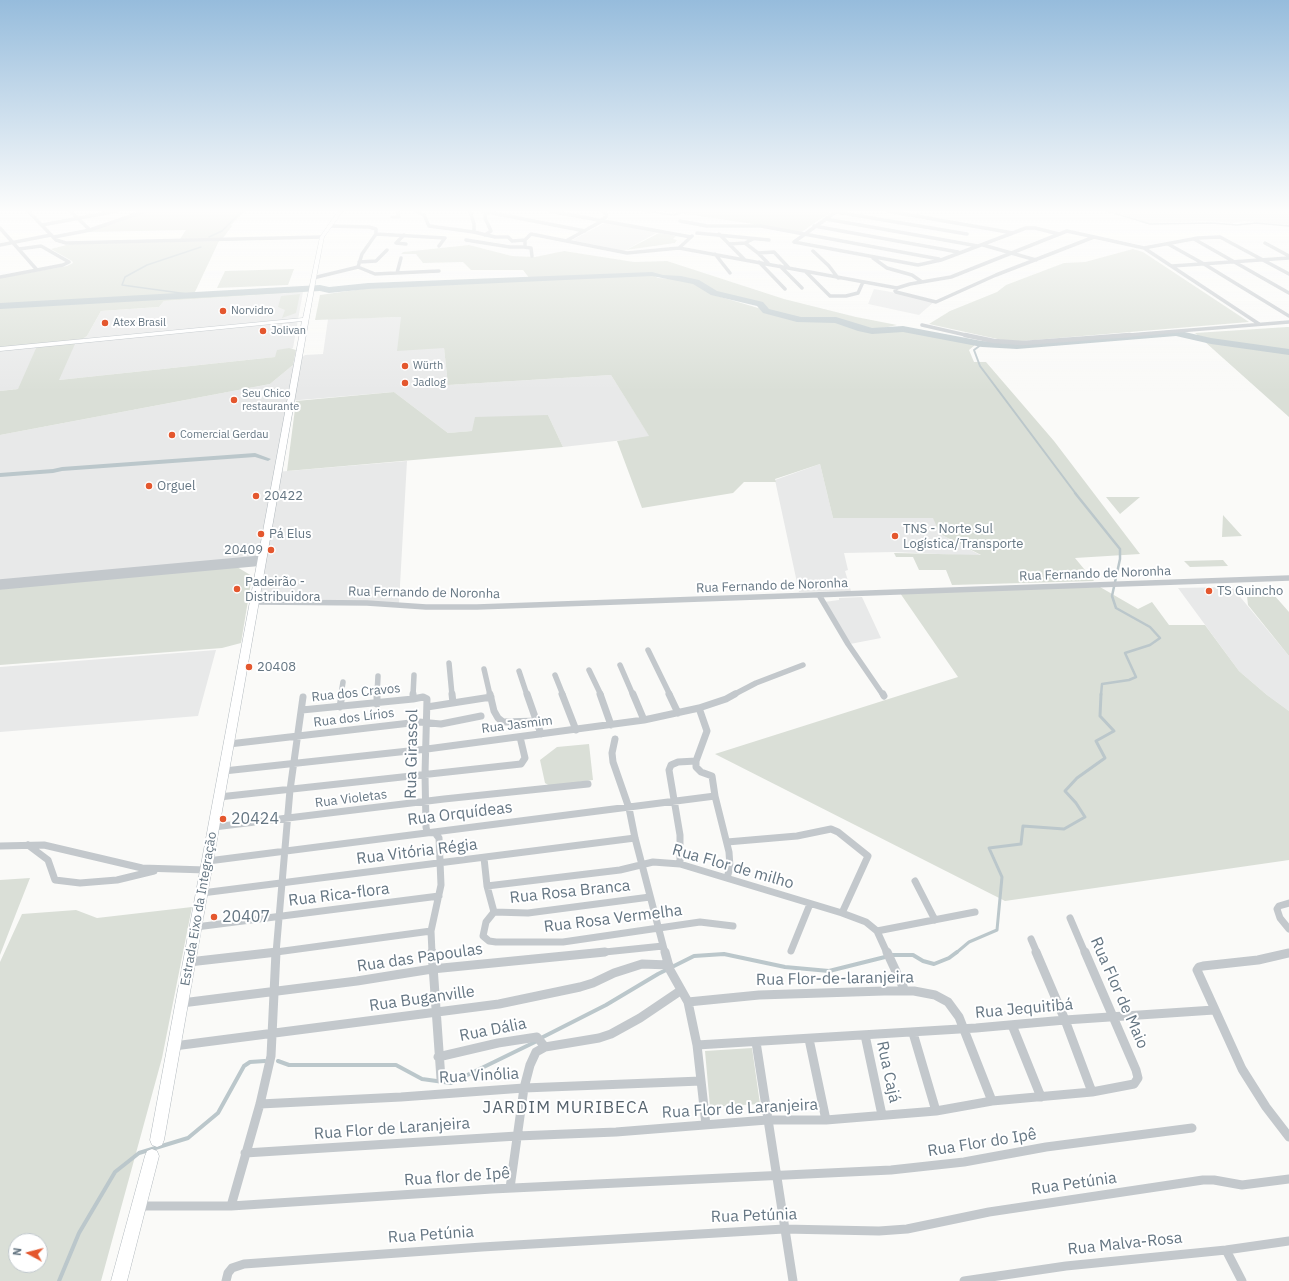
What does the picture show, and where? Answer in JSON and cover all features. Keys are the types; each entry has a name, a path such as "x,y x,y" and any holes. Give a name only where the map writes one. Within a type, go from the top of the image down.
{"main road":[{"name":"Estrada Eixo da Integração","path":"157,1140 315,271"},
{"path":"288,321 308,311"},
{"path":"288,321 306,323"},
{"path":"0,349 288,321 306,323"},
{"path":"119,1281 152,1156"}],"street":[{"path":"0,277 33,271"},
{"path":"313,278 343,271"},
{"path":"367,271 375,274 440,271"},
{"path":"767,271 785,289"},
{"path":"785,271 802,288"},
{"path":"805,271 897,288 951,276 964,271"},
{"path":"805,271 830,296 846,296 858,293 863,282"},
{"path":"833,271 838,278"},
{"path":"897,271 912,275 922,282"},
{"path":"897,288 895,291 896,292 935,302 1007,271"},
{"path":"1179,271 1259,324"},
{"path":"1215,271 1289,316"},
{"path":"1250,271 1289,293"},
{"path":"922,325 994,341 1023,343 1289,322"},
{"path":"0,582 262,561"},
{"path":"0,587 262,561"},
{"name":"Rua Fernando de Noronha","path":"255,602 367,603 426,607 477,607 1289,578"},
{"path":"819,595 848,644 884,696"},
{"path":"648,650 678,713"},
{"path":"449,663 453,703"},
{"path":"620,665 644,720"},
{"name":"Rua Jasmim","path":"224,771 427,749 644,720 699,708 726,698 756,683 803,665"},
{"path":"484,669 494,711 503,722 538,721"},
{"path":"589,670 602,698 611,725"},
{"path":"519,671 538,721 541,734"},
{"name":"Rua Girassol","path":"414,675 413,699 427,699 427,749 425,774 427,832"},
{"path":"555,675 576,730"},
{"path":"377,704 378,676"},
{"path":"340,707 343,682"},
{"path":"231,1206 260,1104 271,1056 273,992 278,917 290,790 303,697"},
{"path":"427,707 491,697"},
{"name":"Rua dos Cravos","path":"302,710 377,704 413,699"},
{"path":"699,708 707,731 696,761 698,770 712,776 715,796 727,842 730,867 727,878"},
{"name":"Rua dos Lírios","path":"229,744 426,722 441,724 481,716"},
{"path":"219,797 521,764 525,758 520,737"},
{"path":"615,739 612,749 613,762 629,808 635,838 669,968 680,991 688,1002 697,1045 706,1125"},
{"path":"680,864 680,836 669,773 671,765 678,762 696,761"},
{"name":"Rua Violetas","path":"214,827 588,784"},
{"name":"Rua Orquídeas","path":"162,869 207,865 284,851 427,832 629,808 715,796"},
{"path":"727,842 797,836 831,829 838,832 851,843 867,853 868,858 842,913"},
{"path":"427,832 435,833 439,838 441,885 432,931 432,969 440,1079"},
{"name":"Rua Vitória Régia","path":"202,892 635,838"},
{"path":"28,845 48,860 55,880 80,883 118,880 162,869"},
{"path":"0,846 44,845 142,868 162,869"},
{"path":"484,858 487,886 494,912"},
{"name":"Rua Flor de milho","path":"487,886 620,870 664,862 680,864 842,913 866,922 877,931"},
{"path":"915,881 935,920"},
{"name":"Rua Rica-flora","path":"196,927 439,896"},
{"name":"Rua Rosa Branca","path":"494,912 528,913 650,897"},
{"path":"1289,902 1279,906 1277,909 1280,918 1289,929"},
{"path":"791,951 810,904"},
{"name":"Rua Rosa Vermelha","path":"494,912 486,922 483,936 489,941 496,942 563,942 700,922 733,926"},
{"path":"905,991 877,931 975,912"},
{"name":"Rua Flor de Maio","path":"1070,918 1136,1070 1138,1078 1137,1081"},
{"path":"189,962 275,953 432,931"},
{"path":"1031,939 1065,1020 1092,1092"},
{"name":"Rua das Papoulas","path":"182,1003 356,981 432,969 663,946"},
{"path":"1289,953 1258,960 1197,968 1198,974 1214,1010 1242,1069 1254,1091 1289,1137"},
{"name":"Rua Buganville","path":"174,1046 499,1004 551,994 593,983 614,973 642,964 669,968"},
{"path":"510,1188 524,1088 530,1065 536,1052 545,1047 599,1038 611,1034 640,1018 680,991"},
{"name":"Rua Flor-de-laranjeira","path":"688,1002 759,995 905,991 935,995 948,1002 955,1010 992,1101"},
{"name":"Rua Jequitibá","path":"697,1045 914,1033 1065,1020 1214,1010"},
{"path":"1012,1025 1041,1097"},
{"path":"914,1033 936,1111"},
{"name":"Rua Cajá","path":"865,1035 882,1115"},
{"name":"Rua Dália","path":"438,1056 498,1043 537,1037 545,1047"},
{"path":"809,1039 826,1120"},
{"path":"756,1042 793,1281"},
{"name":"Rua Vinólia","path":"260,1104 401,1097 434,1093 524,1088 700,1080"},
{"name":"Rua Flor de Laranjeira","path":"245,1153 517,1136 616,1132 767,1120 826,1120 936,1111 992,1101 1092,1092 1124,1087 1137,1081"},
{"name":"Rua Flor do Ipê","path":"776,1175 921,1168 1046,1148 1192,1128"},
{"name":"Rua flor de Ipê","path":"139,1206 231,1206 510,1188 776,1175"},
{"name":"Rua Petúnia","path":"226,1281 228,1273 232,1268 244,1264 482,1246 784,1229 879,1231 907,1229 997,1210 1203,1180 1214,1180 1242,1185 1289,1179"},
{"name":"Rua Malva-Rosa","path":"964,1281 1066,1266 1226,1250 1289,1241"},
{"path":"1226,1250 1242,1281"}],"shaded area":[{"path":"40,271 205,271 194,294 0,304 0,278"},
{"path":"225,271 293,271 288,285 217,288"},
{"path":"524,271 697,271 784,299 856,317 897,325 874,330 838,319 803,321 834,321 866,332 914,331 975,345 969,350 974,362 986,362 1054,441 1140,554 1075,558 1094,581 952,585 946,570 919,570 913,557 896,557 894,553 981,555 940,534 933,518 833,518 820,464 775,479 776,482 744,482 733,493 642,508 617,441 649,436 611,375 448,385 444,348 397,351 401,317 315,320 320,295 363,289 634,275 530,279","holes":["651,274 662,277 681,278 696,282 714,293 760,304 765,310 714,295 695,283 678,279 658,278"]},
{"path":"1043,271 1171,271 1249,322 1011,342 929,324 950,311 997,292 1006,285"},
{"path":"306,289 303,292 164,301 159,307 101,311 87,336 75,344 59,380 275,357 277,350 289,348 296,350 293,365 270,384 0,435 0,391 18,389 37,346 0,349 0,306"},
{"path":"874,289 934,302 919,315 868,304"},
{"path":"303,292 293,348 275,357 59,380 18,389 0,391 0,351 75,344 87,336 101,311 159,307 164,301"},
{"path":"300,294 296,313 282,318 285,310 278,307 281,296"},
{"path":"401,317 444,348 448,385 611,375 650,437 563,447 548,415 472,431 448,433 394,392 288,401 276,472 407,461 399,603 253,597 262,557 0,580 0,435 270,384 305,355 323,354 328,319"},
{"path":"1287,327 1289,327 1289,417 1195,333"},
{"path":"394,392 448,433 472,431 475,417 548,415 563,447 287,471 296,401"},
{"name":"TNS - Norte Sul Logística/Transporte","path":"820,464 833,518 934,518 940,534 982,556 894,552 844,553 848,570 845,571 851,591 799,592 775,480"},
{"path":"1106,497 1140,497 1120,514"},
{"path":"1223,515 1242,536 1222,537"},
{"path":"1223,560 1228,566 1190,567 1184,561"},
{"path":"237,567 252,576 241,643 222,648 0,665 0,589"},
{"path":"1100,587 1138,609 1152,602 1169,625 1205,625 1239,671 1267,695 1289,711 1289,860 1005,901 715,754 958,677 900,593"},
{"path":"1232,587 1289,656 1289,711 1267,695 1239,671 1178,588"},
{"path":"1274,595 1289,612 1289,656 1248,605 1247,596"},
{"path":"862,597 881,638 850,644 824,602 839,600 839,598"},
{"path":"216,650 198,716 0,732 0,667"},
{"path":"589,744 593,780 550,786 545,783 540,760 557,747"},
{"path":"30,878 17,911 0,955 0,880"},
{"path":"192,907 162,1058 101,1281 0,1281 0,962 22,914 76,910 97,918"},
{"path":"752,1048 760,1104 710,1107 705,1051"}],"waterway":[{"path":"136,271 125,277 122,285 195,295"},
{"path":"0,306 320,288 329,290 368,286 652,274 662,277 681,278 696,282 714,293 760,304 766,311 800,320 836,320 861,329 872,331 903,329 982,344 1017,346 1176,333 1211,341 1289,352"},
{"path":"982,344 974,350 980,366 1076,494"},
{"path":"0,475 255,455 268,459"},
{"path":"1075,493 1120,549 1120,559 1112,596 1116,608 1150,627 1160,638 1150,645 1125,653 1136,677 1129,680 1102,684 1101,695"},
{"path":"956,953 969,942 997,930 1002,877 989,848 1021,844 1023,826 1064,829 1085,817 1076,803 1065,791 1077,778 1105,758 1096,741 1114,731 1100,716 1101,694"},
{"path":"892,955 913,955 923,961 934,964 949,958 957,952"},
{"path":"541,1038 606,1005 658,974 694,956 724,954 785,967 829,971 885,957"},
{"path":"278,1061 289,1065 396,1065 422,1079 451,1083 537,1041"},
{"path":"59,1281 79,1233 115,1172 139,1153 188,1138 218,1113 244,1066 250,1062 265,1061"}],"place":[{"name":"Norvidro","path":"223,311"},
{"name":"Atex Brasil","path":"105,323"},
{"name":"Jolivan","path":"263,331"},
{"name":"Würth","path":"405,366"},
{"name":"Jadlog","path":"405,383"},
{"name":"Seu Chico restaurante","path":"234,400"},
{"name":"Comercial Gerdau","path":"172,435"},
{"name":"Orguel","path":"149,486"},
{"name":"20422","path":"256,496"},
{"name":"Pá Elus","path":"261,534"},
{"name":"TNS - Norte Sul Logística/Transporte","path":"895,536"},
{"name":"20409","path":"271,550"},
{"name":"Padeirão - Distribuidora","path":"237,589"},
{"name":"TS Guincho","path":"1209,591"},
{"name":"20408","path":"249,667"},
{"name":"20424","path":"223,819"},
{"name":"20407","path":"214,917"}],"district":[{"name":"JARDIM MURIBECA","path":"566,1108"}]}
